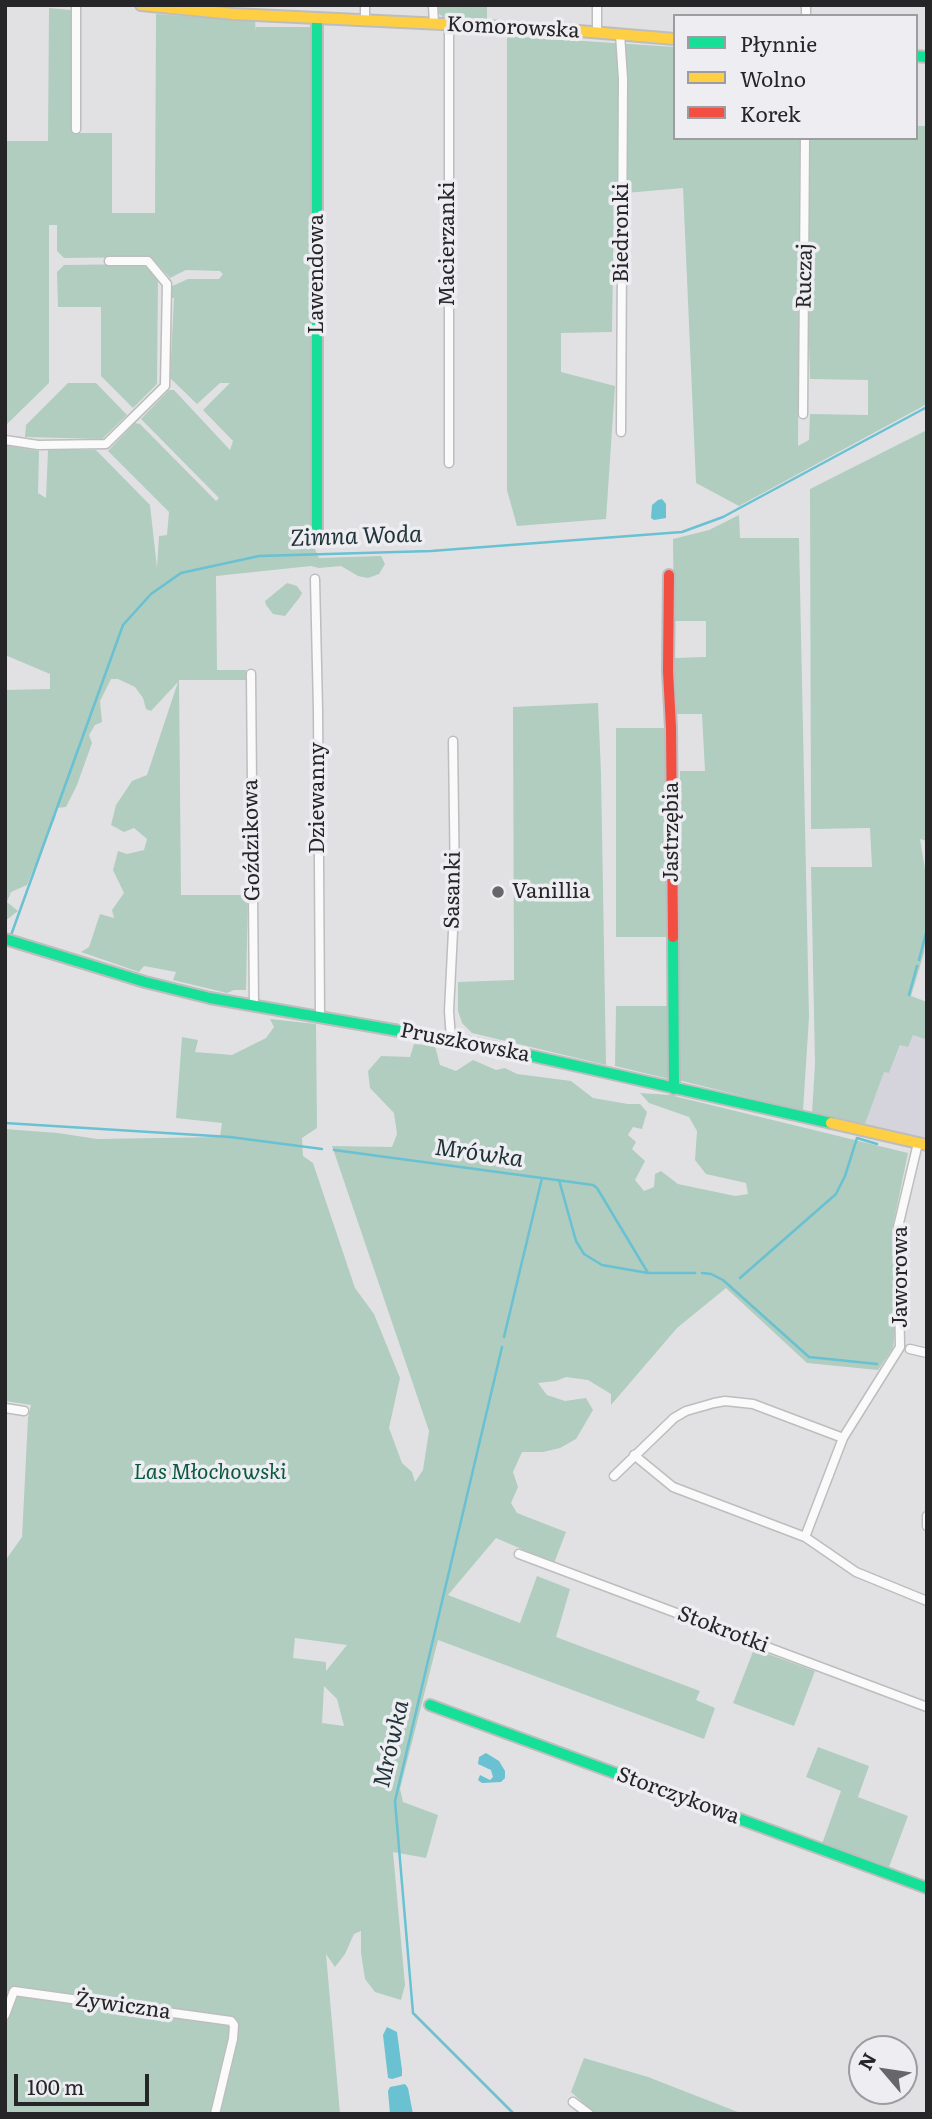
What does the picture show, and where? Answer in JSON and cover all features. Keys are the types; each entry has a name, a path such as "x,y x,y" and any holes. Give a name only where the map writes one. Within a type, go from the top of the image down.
{"street":[{"path":"76,5 76,129"},
{"name":"Komorowska","path":"141,5 317,18 673,38"},
{"path":"365,5 365,20"},
{"path":"433,5 434,24"},
{"path":"597,5 597,33"},
{"name":"Lawendowa","path":"317,18 317,530"},
{"name":"Macierzanki","path":"449,25 449,463"},
{"name":"Biedronki","path":"620,34 623,79 621,432"},
{"name":"Ruczaj","path":"803,414 805,140"},
{"path":"5,440 38,445 106,444 164,386 167,284 148,261 109,261"},
{"name":"Jastrzębia","path":"669,575 674,1088"},
{"name":"Dziewanny","path":"315,579 320,1017"},
{"name":"Goździkowa","path":"251,674 254,1005"},
{"name":"Sasanki","path":"451,1039 449,1012 455,891 453,741"},
{"name":"Pruszkowska","path":"9,939 145,982 254,1005 451,1039 922,1144"},
{"name":"Jaworowa","path":"805,1537 843,1438 900,1347 898,1227 922,1144"},
{"name":"Jaworowa","path":"910,1349 927,1353"},
{"path":"614,1476 674,1418 699,1406 725,1401 763,1407 843,1438"},
{"path":"5,1408 24,1410"},
{"path":"634,1455 673,1487 805,1537 856,1572 927,1601"},
{"path":"927,1516 927,1526"},
{"name":"Stokrotki","path":"519,1554 927,1707"},
{"name":"Storczykowa","path":"430,1705 927,1888"},
{"name":"Żywiczna","path":"5,2015 15,1991 231,2021 234,2025 233,2039 215,2114"},
{"path":"573,2102 589,2114"}],"shaded area":[{"path":"913,1035 927,1040 927,1139 865,1124 884,1071 889,1073 901,1044"}],"green space":[{"path":"437,5 487,5 487,20 445,19 437,12"},
{"path":"49,8 71,10 72,133 112,133 112,213 155,213 156,14 255,21 256,33 256,27 313,27 314,547 319,558 381,556 385,564 379,574 368,578 358,576 341,566 311,566 216,576 217,670 246,670 246,680 179,680 181,895 248,895 246,990 227,993 173,980 176,972 144,966 139,972 81,952 89,947 100,914 114,918 112,910 124,893 113,870 118,851 127,854 144,850 147,839 134,828 124,832 111,825 116,805 132,781 147,775 178,682 151,711 146,709 143,698 135,687 118,679 111,679 100,701 102,722 95,725 89,735 92,743 77,785 66,807 57,808 27,885 11,892 7,902 18,911 5,921 5,690 50,689 50,674 5,655 5,445 39,451 38,493 46,498 48,450 96,450 150,505 157,568 159,536 167,535 169,512 108,451 135,423 140,424 216,501 219,498 141,419 169,390 174,390 230,450 233,441 203,410 230,383 220,383 197,404 170,378 174,298 170,298 170,287 188,279 219,279 223,274 220,271 186,270 170,278 151,257 64,258 57,251 57,225 49,225 49,383 5,426 5,141 48,141"},
{"path":"507,36 673,47 673,140 800,140 798,446 809,440 810,414 868,415 868,380 810,379 809,140 918,140 918,126 927,126 927,404 739,506 696,483 683,188 614,194 612,332 561,333 561,372 615,386 606,519 517,526 507,490"},
{"path":"140,264 150,269 158,278 157,384 133,408 101,376 101,307 58,307 57,272 64,265"},
{"path":"68,383 96,383 127,415 102,439 25,437 26,425"},
{"path":"927,430 927,841 920,839 927,881 927,925 924,953 911,996 927,1002 927,1040 913,1035 908,1047 900,1045 889,1073 884,1072 865,1124 812,1113 815,1064 811,867 872,867 870,828 811,829 810,489"},
{"path":"739,515 740,538 799,538 809,1017 803,1111 678,1080 680,771 705,771 702,714 677,714 674,658 706,657 706,621 674,621 673,539 709,530"},
{"path":"287,583 297,586 302,593 285,616 273,614 265,601"},
{"path":"598,703 606,1065 472,1033 462,1023 458,1011 458,982 514,980 513,707"},
{"path":"616,728 665,728 668,769 668,937 616,937"},
{"path":"616,1006 668,1006 669,1079 615,1066"},
{"name":"Las Młochowski","path":"270,1019 316,1024 317,1128 302,1138 303,1156 313,1163 355,1288 374,1314 400,1378 389,1428 402,1463 412,1472 415,1482 423,1470 429,1431 332,1146 392,1147 397,1134 394,1113 370,1088 368,1071 381,1056 410,1057 414,1044 435,1046 440,1065 456,1071 473,1060 496,1070 505,1068 517,1074 571,1081 593,1098 640,1104 647,1112 642,1129 633,1127 628,1135 636,1142 632,1149 645,1161 635,1180 644,1191 654,1187 655,1174 661,1171 678,1184 735,1196 748,1194 746,1183 706,1174 695,1160 697,1131 689,1117 649,1103 640,1093 670,1095 908,1153 892,1230 895,1332 893,1348 878,1370 807,1363 726,1288 677,1328 611,1405 611,1394 588,1380 566,1377 538,1383 547,1395 565,1401 586,1398 593,1410 576,1439 560,1448 543,1452 522,1452 513,1472 518,1487 511,1503 517,1513 566,1532 554,1563 496,1538 448,1595 520,1623 537,1576 570,1589 556,1637 700,1691 696,1700 715,1708 704,1739 438,1640 400,1789 403,1802 438,1815 426,1858 393,1852 405,1985 401,2000 375,1992 365,1979 361,1931 354,1934 345,1954 335,1967 326,1954 340,2114 5,2114 5,1561 22,1537 28,1418 31,1405 5,1401 5,1129 97,1139 220,1137 222,1123 176,1118 182,1037 198,1040 195,1052 232,1055 266,1038 274,1027","holes":["295,1638 347,1645 326,1671 326,1662 293,1658","324,1686 337,1699 344,1726 322,1723"]},
{"path":"754,1649 815,1671 794,1726 733,1703"},
{"path":"818,1747 869,1766 858,1797 908,1816 889,1867 822,1844 841,1791 806,1777"},
{"path":"584,2058 648,2077 743,2114 596,2114 571,2092"}],"water":[{"path":"662,499 666,504 666,518 654,520 651,518 652,505"},
{"path":"486,1753 499,1761 505,1771 505,1778 501,1782 482,1783 478,1780 480,1775 490,1780 493,1777 491,1770 478,1764 479,1757"},
{"path":"387,2027 397,2032 402,2070 402,2076 392,2079 388,2078 383,2035"},
{"path":"405,2084 413,2114 390,2114 390,2087"}],"waterway":[{"name":"Zimna Woda","path":"10,938 123,625 151,594 181,573 259,556 431,551 682,532 723,517 927,407"},
{"path":"919,960 926,933"},
{"path":"909,995 917,966"},
{"name":"Mrówka","path":"5,1123 230,1137 322,1149"},
{"path":"740,1278 836,1194 845,1176 857,1138 877,1144"},
{"name":"Mrówka","path":"334,1150 542,1178 504,1337"},
{"path":"542,1178 593,1185 597,1188 648,1273 695,1273"},
{"path":"559,1180 576,1241 584,1254 602,1265 648,1273"},
{"path":"702,1273 723,1280 809,1357 877,1364"},
{"name":"Mrówka","path":"502,1347 395,1801 413,2013 514,2114"}],"traffic: fast":[{"path":"317,18 317,530"},
{"path":"918,56 927,57"},
{"path":"673,937 674,1089"},
{"path":"5,939 145,982 210,998 497,1048 831,1123"},
{"path":"430,1705 927,1888"}],"traffic: slow":[{"path":"141,5 234,14 567,30 673,39"},
{"path":"831,1123 927,1145"}],"traffic: jam":[{"path":"669,575 673,937"}],"place":[{"name":"Vanillia","path":"498,892"}]}
